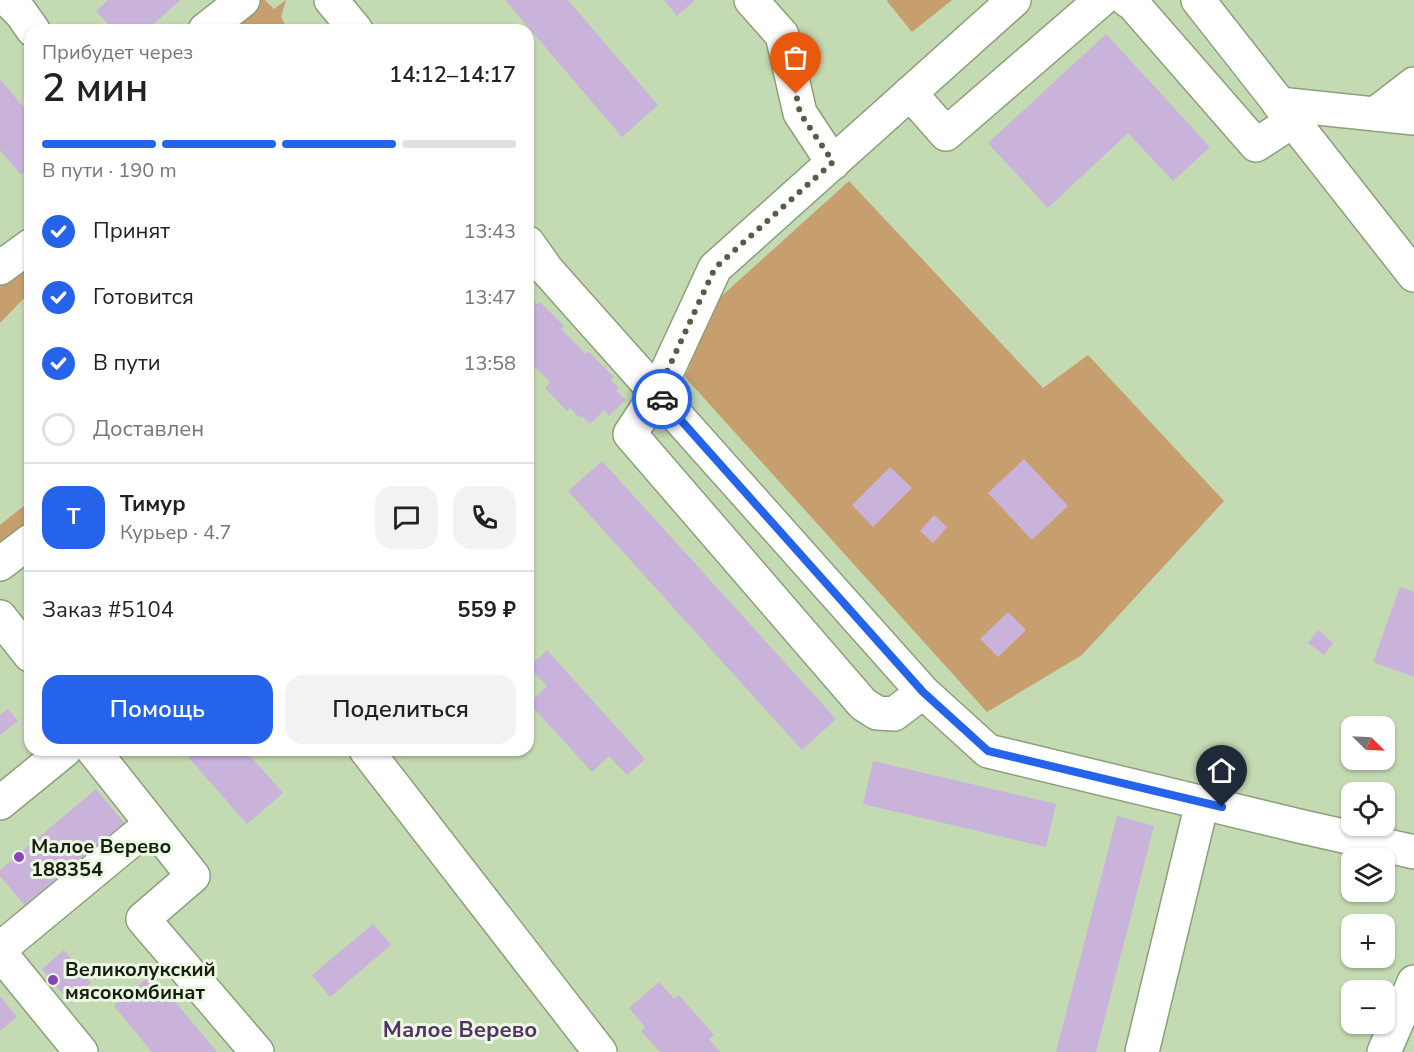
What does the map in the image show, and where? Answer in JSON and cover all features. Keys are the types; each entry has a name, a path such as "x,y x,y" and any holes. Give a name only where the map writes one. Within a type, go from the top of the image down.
{"street":[{"path":"8,0 29,24"},
{"path":"213,24 243,0"},
{"path":"331,0 351,24"},
{"path":"751,0 782,35 800,113 833,162"},
{"path":"923,692 894,714 877,713 862,704 630,434 657,393 715,268 1014,0"},
{"path":"910,93 946,134 1101,0"},
{"path":"1127,0 1133,4 1256,145 1286,112 1375,114 1414,118"},
{"path":"1198,0 1414,275"},
{"path":"1375,114 1414,84"},
{"path":"0,268 24,250"},
{"path":"534,252 547,270 923,692 988,751 1414,852"},
{"path":"0,564 24,545"},
{"path":"0,617 24,647"},
{"path":"0,803 58,756"},
{"path":"98,756 193,876 143,919 257,1052"},
{"path":"371,756 600,1052"},
{"path":"1142,1052 1202,803"},
{"path":"81,1052 0,951 152,824"},
{"path":"1384,1052 1414,982"}],"shaded area":[{"path":"255,0 265,0 274,9 286,0 281,17 285,24 227,24"},
{"path":"888,0 952,0 912,32"},
{"path":"849,181 1043,388 1088,355 1224,501 1082,655 987,712 685,377 716,301"},
{"path":"24,268 24,298 0,323 0,287"},
{"path":"24,506 24,528 0,549 0,525"}],"building":[{"path":"108,0 180,0 154,24 108,24 96,11"},
{"path":"505,0 568,0 658,105 622,137 534,34 534,24 525,24"},
{"path":"664,0 695,0 677,16"},
{"path":"1106,34 1210,147 1173,181 1128,133 1048,208 988,143"},
{"path":"0,79 24,108 24,173 21,175 0,150"},
{"path":"534,301 537,304 540,302 564,326 561,329 586,354 588,351 614,377 611,380 619,388 616,390 626,400 609,416 604,410 590,424 570,408 567,411 545,388 550,382 535,367"},
{"path":"1024,459 1068,506 1032,540 988,493"},
{"path":"602,461 836,719 802,750 568,491"},
{"path":"890,467 912,488 873,527 852,505"},
{"path":"934,515 947,527 933,543 920,531"},
{"path":"1400,587 1414,592 1414,677 1373,662"},
{"path":"1008,612 1026,630 998,657 980,639"},
{"path":"1318,630 1333,643 1324,655 1308,643"},
{"path":"547,650 645,759 627,775 609,756 592,772 534,708 534,698 547,686 534,672 534,662"},
{"path":"8,709 18,721 0,735 0,715"},
{"path":"187,756 250,756 283,793 247,824"},
{"path":"873,761 1056,804 1046,847 863,804"},
{"path":"96,789 126,825 28,909 0,876 0,870"},
{"path":"1117,816 1154,826 1096,1052 1056,1052"},
{"path":"373,924 391,945 330,997 312,975"},
{"path":"64,950 91,983 69,1002 42,969"},
{"path":"152,974 217,1052 152,1052 114,1006"},
{"path":"659,982 674,999 679,995 714,1035 709,1039 720,1052 660,1052 641,1031 645,1027 629,1008"},
{"path":"0,996 17,1017 0,1031"}],"way so far":[{"path":"662,399 657,393 715,268 833,162 800,113 796,94"}],"place":[{"name":"Малое Верево 188354","path":"19,857"},
{"name":"Великолукский мясокомбинат","path":"53,980"}],"district":[{"name":"Малое Верево","path":"460,1029"}],"route":[{"path":"662,399 923,692 988,751 1222,807"}]}
